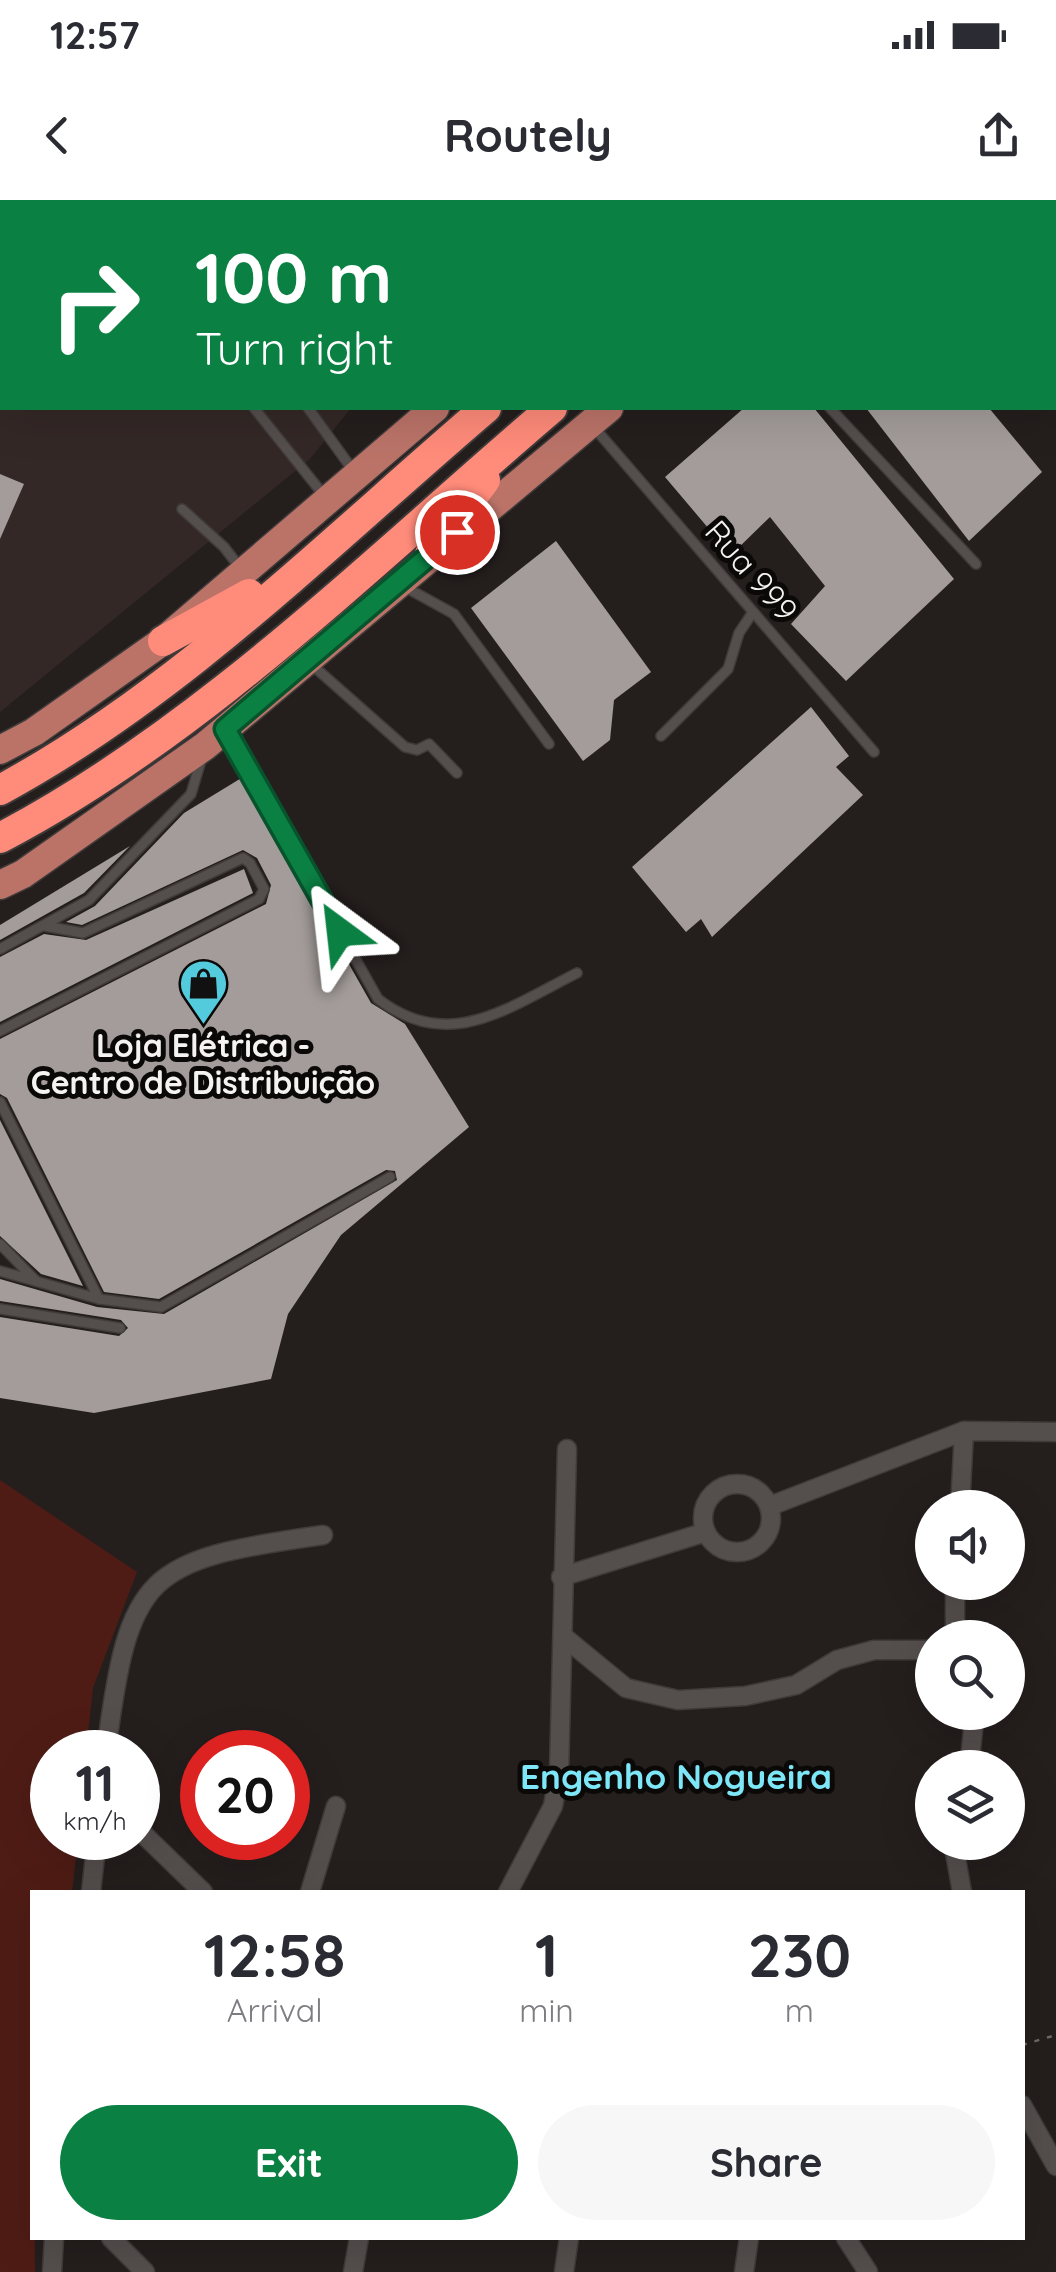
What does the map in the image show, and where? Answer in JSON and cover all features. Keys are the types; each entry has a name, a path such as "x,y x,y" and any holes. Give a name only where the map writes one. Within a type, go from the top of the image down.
{"highway":[{"path":"0,790 100,728 170,676 484,410"},
{"path":"0,838 49,812 200,708 550,410"},
{"path":"430,554 516,438"},
{"path":"163,641 319,550"}],"main road":[{"path":"0,750 34,732 163,641 433,410"},
{"path":"0,885 215,737 600,415"}],"street":[{"path":"770,1506 964,1431 1056,1432"},
{"path":"961,1490 964,1431"},
{"path":"509,1890 552,1806 559,1772 566,1449"},
{"path":"728,1485 754,1488 770,1506 770,1528 765,1538 745,1552 722,1549 706,1532 704,1509 717,1490 728,1485"},
{"path":"562,1577 706,1532"},
{"path":"110,1730 128,1627 151,1587 186,1562 323,1536"},
{"path":"564,1637 626,1688 678,1700 745,1696 796,1686 837,1660 874,1650 915,1650"},
{"path":"311,1890 336,1806"},
{"path":"160,1850 202,1890"},
{"path":"92,1890 94,1860"},
{"path":"956,1860 962,1890"},
{"path":"1025,2110 1056,2166"},
{"path":"52,2272 54,2240"},
{"path":"113,2240 146,2272"},
{"path":"352,2272 358,2240"},
{"path":"564,2272 569,2240"},
{"path":"744,2272 750,2240"},
{"path":"847,2240 868,2272"}],"lane":[{"path":"256,410 327,500"},
{"path":"309,410 357,475"},
{"path":"832,410 976,564"},
{"name":"Rua 999","path":"600,415 753,612 874,752"},
{"path":"182,509 224,547 242,572"},
{"path":"396,583 454,614 548,744"},
{"path":"661,736 728,669 740,633 753,612"},
{"path":"306,660 405,746 417,750 429,744 457,773"},
{"path":"0,948 90,900 190,794 215,737"},
{"path":"215,737 378,999 400,1016 424,1025 476,1024 578,974"},
{"path":"0,1031 259,899 264,888 250,862 243,858 82,933 45,926"},
{"path":"0,1102 99,1298"},
{"path":"0,1271 99,1298 161,1307 390,1177"},
{"path":"1,1246 38,1284"},
{"path":"0,1309 120,1328"}],"path":[{"path":"1025,2044 1056,2035"}],"shaded area":[{"path":"0,410 349,410 310,459 0,712"},
{"path":"0,1480 137,1572 93,1688 88,1730 30,1730 30,1860 76,1860 72,1890 30,1890 30,2240 35,2240 35,2272 0,2272"}],"building":[{"path":"742,410 816,410 954,579 846,681 791,624 825,586 770,517 731,555 665,477"},
{"path":"868,410 991,410 1042,472 969,541"},
{"path":"0,474 24,484 0,539"},
{"path":"556,541 651,672 614,700 610,740 583,761 471,608"},
{"path":"811,707 849,756 836,767 863,795 712,937 701,919 686,932 632,867"},
{"name":"Loja Elétrica - Centro de Distribuição","path":"243,777 371,1003 405,1024 469,1127 341,1235 288,1314 271,1379 94,1413 0,1398 0,1317 119,1336 128,1328 121,1320 0,1301 0,1279 97,1307 164,1314 397,1180 395,1171 386,1170 159,1299 104,1292 7,1098 0,1094 0,1039 266,904 271,885 257,858 243,850 82,925 66,922 95,906 184,813"},
{"path":"130,846 84,893 0,940 0,925"},
{"path":"244,869 253,893 0,1022 0,957 44,934 86,940"},
{"path":"0,1120 83,1286 41,1274 0,1236"}],"place":[{"name":"Loja Elétrica - Centro de Distribuição","path":"203,1026"}],"district":[{"name":"Engenho Nogueira","path":"676,1777"}],"route":[{"path":"340,932 225,729 457,532"}]}
